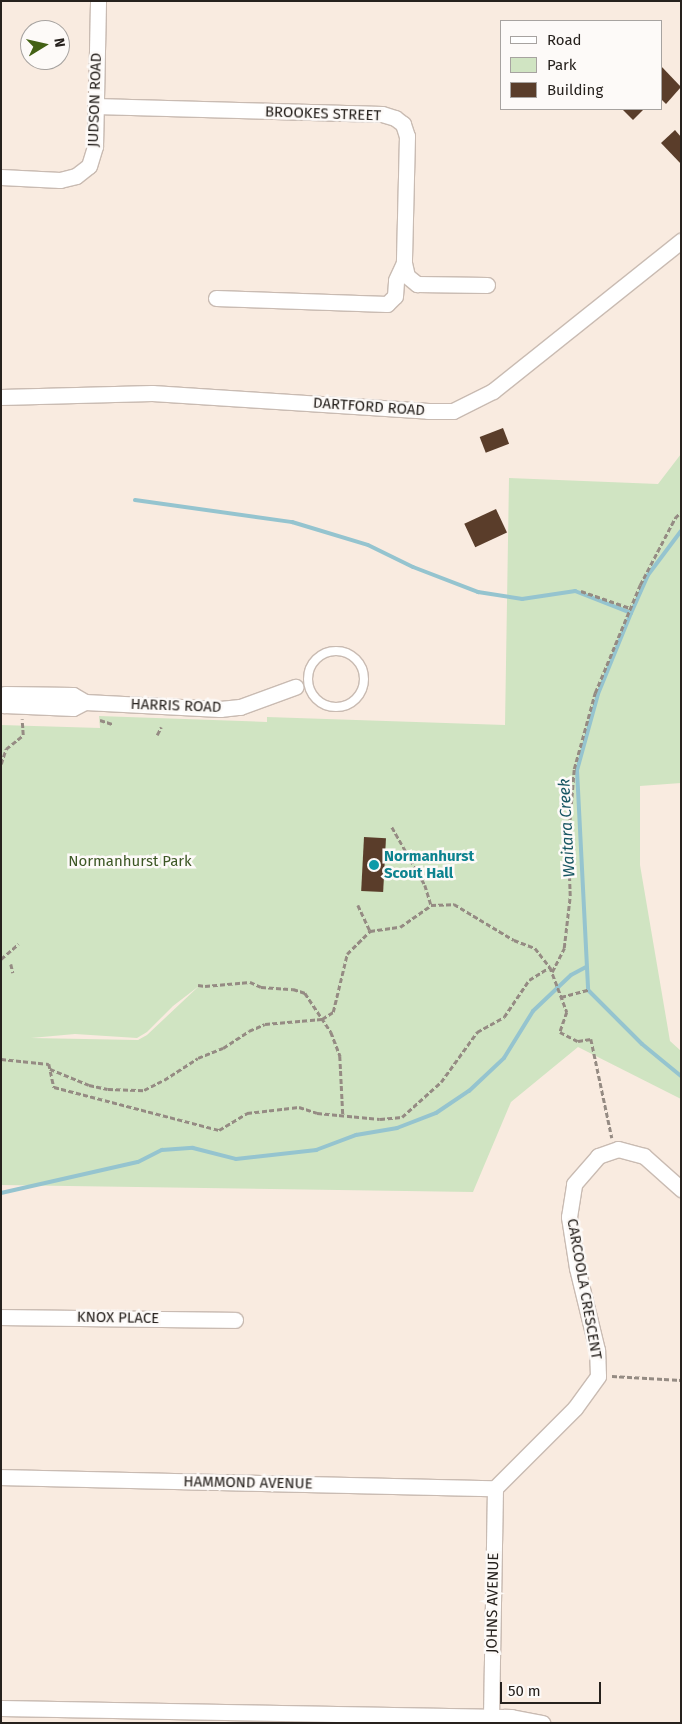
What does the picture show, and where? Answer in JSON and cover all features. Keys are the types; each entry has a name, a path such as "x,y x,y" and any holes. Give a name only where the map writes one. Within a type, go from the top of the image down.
{"street":[{"name":"JUDSON ROAD","path":"1,177 60,180 76,176 89,166 95,146 98,1"},
{"name":"BROOKES STREET","path":"96,106 382,114 394,118 402,124 406,136 404,263"},
{"name":"DARTFORD ROAD","path":"1,398 152,393 428,412 453,411 493,391 681,241"},
{"path":"404,263 407,276 417,284 487,285"},
{"path":"216,298 387,304 395,296 396,280 404,263"},
{"name":"HARRIS ROAD","path":"1,696 5,694 72,695 84,702 220,709 240,707 302,685"},
{"name":"HARRIS ROAD","path":"1,703 4,705 73,708 84,702"},
{"name":"CARCOOLA CRESCENT","path":"495,1488 505,1481 575,1408 598,1376 597,1350 577,1268 569,1217 574,1184 598,1156 618,1149 644,1156 681,1189"},
{"name":"KNOX PLACE","path":"1,1317 235,1320"},
{"name":"HAMMOND AVENUE","path":"1,1477 495,1488"},
{"name":"JOHNS AVENUE","path":"491,1717 495,1488"},
{"path":"1,1708 511,1717 542,1723"}],"lane":[{"path":"332,651 353,656 364,675 364,682 358,695 353,701 340,706 320,701 311,690 302,685 314,662 319,657 332,651"}],"path":[{"path":"552,972 564,948 570,896 568,842 574,769 595,693 630,608 649,568 675,518 681,512"},
{"path":"581,591 630,608"},
{"path":"1,764 6,749 23,735 20,705"},
{"path":"100,720 112,724"},
{"path":"157,735 161,727"},
{"path":"392,827 425,885 430,905"},
{"path":"50,1069 108,1089 144,1090 164,1080 198,1058 223,1048 249,1031 265,1024 322,1019 333,1012 347,954 370,931 400,927 430,905 454,904 514,940 536,948 550,967 567,1012 560,1032 578,1041 591,1039 613,1139"},
{"path":"358,905 370,931"},
{"path":"1,959 18,944"},
{"path":"11,964 13,973"},
{"path":"1,1059 49,1064 54,1086 220,1130 247,1113 298,1107 317,1113 380,1119 402,1116 441,1082 477,1032 504,1017 529,980 550,967"},
{"path":"198,984 205,986 250,982 262,987 293,989 305,994 331,1032 340,1056 343,1115"},
{"path":"561,997 588,990"},
{"path":"627,1377 681,1380"}],"green space":[{"name":"Normanhurst Park","path":"681,454 681,783 640,786 640,865 670,1041 681,1051 681,1099 578,1047 511,1102 473,1192 1,1185 1,725 100,728 99,716 267,722 267,717 505,725 509,478 658,484","holes":["199,986 147,1035 138,1040 31,1038 75,1034 137,1038 147,1032 173,1006"]}],"building":[{"path":"662,67 681,87 666,104 662,100"},
{"path":"623,110 643,110 633,120"},
{"path":"675,130 681,137 681,164 661,143"},
{"path":"503,428 509,444 486,453 480,437"},
{"path":"496,509 507,533 475,547 464,524"},
{"name":"Normanhurst Scout Hall","path":"364,837 386,838 383,892 361,891"}],"waterway":[{"path":"135,500 292,522 368,545 413,567 478,592 522,599 575,591 631,613"},
{"name":"Waitara Creek","path":"681,531 648,575 631,613 598,694 577,770 588,990 642,1044 681,1076"},
{"path":"1,1193 138,1162 162,1150 193,1148 236,1159 316,1150 356,1135 397,1128 436,1113 469,1091 504,1058 533,1011 571,975 586,967"}],"place":[{"name":"Normanhurst Scout Hall","path":"374,865"}]}
